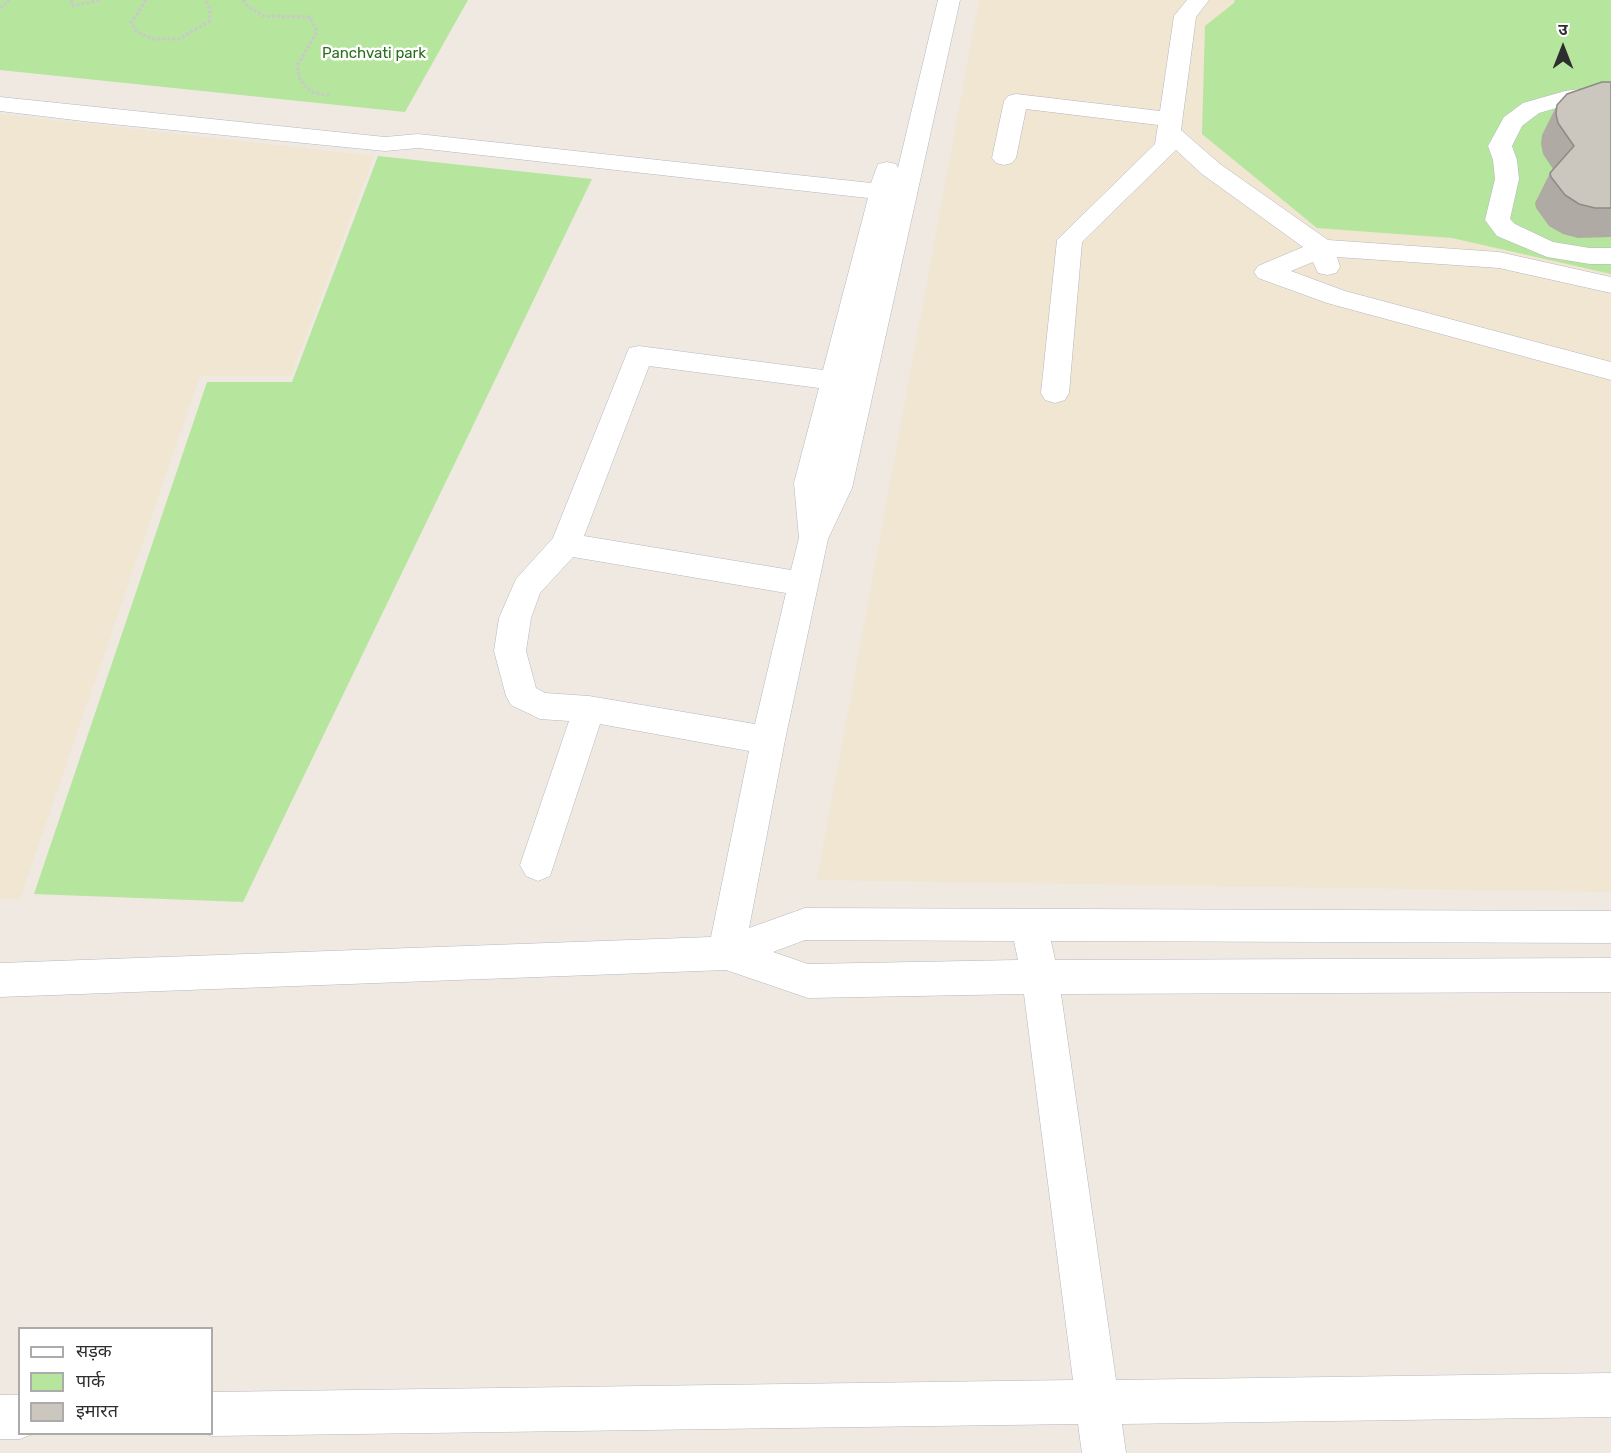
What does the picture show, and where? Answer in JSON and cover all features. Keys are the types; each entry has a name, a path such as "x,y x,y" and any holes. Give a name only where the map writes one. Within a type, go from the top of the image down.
{"street":[{"path":"726,953 768,740 813,539 837,488 928,0"},
{"path":"813,539 809,483 834,381 893,193 949,0"},
{"path":"1056,393 1070,240 1167,146 1185,16 1198,0"},
{"path":"0,88 394,130 418,141"},
{"path":"1611,92 1565,98 1532,108 1512,122 1500,146 1505,160 1507,180 1497,220 1506,230 1547,249 1590,256 1611,256"},
{"path":"1004,158 1016,101 1170,125 1211,169 1322,248 1336,297"},
{"path":"0,104 385,144 418,141 893,193"},
{"path":"1405,254 1506,230"},
{"path":"1611,285 1499,260 1322,248 1267,272 1336,297 1611,371"},
{"path":"768,740 589,709 540,706 522,696 510,651 515,618 527,587 566,544 639,355 834,381"},
{"path":"566,544 803,584"},
{"path":"538,865 589,709"},
{"path":"0,980 726,953 805,924 1611,927"},
{"path":"1029,924 1040,977 1104,1453"},
{"path":"726,953 808,981 1040,977 1611,975"},
{"path":"213,1414 1611,1395"},
{"path":"0,1417 18,1416"}],"path":[{"path":"0,8 9,0"},
{"path":"71,0 73,6 101,0"},
{"path":"146,0 131,23 137,32 153,39 179,39 210,21 210,10 206,0"},
{"path":"243,0 247,6 264,15 310,17 317,32 297,66 300,80 311,92 331,96"}],"shaded area":[{"path":"979,0 1611,0 1611,892 817,880"},
{"path":"0,114 374,156 291,376 200,376 20,899 0,899"}],"green space":[{"name":"Panchvati park","path":"0,0 468,0 405,112 0,70"},
{"path":"1235,0 1611,0 1611,274 1452,238 1317,228 1202,134 1205,26"},
{"path":"378,156 592,179 243,902 34,894 207,382 292,382"}],"building":[{"path":"1602,82 1611,82 1611,208 1595,208 1579,204 1565,195 1550,173 1574,146 1558,123 1557,105 1567,94"}]}
